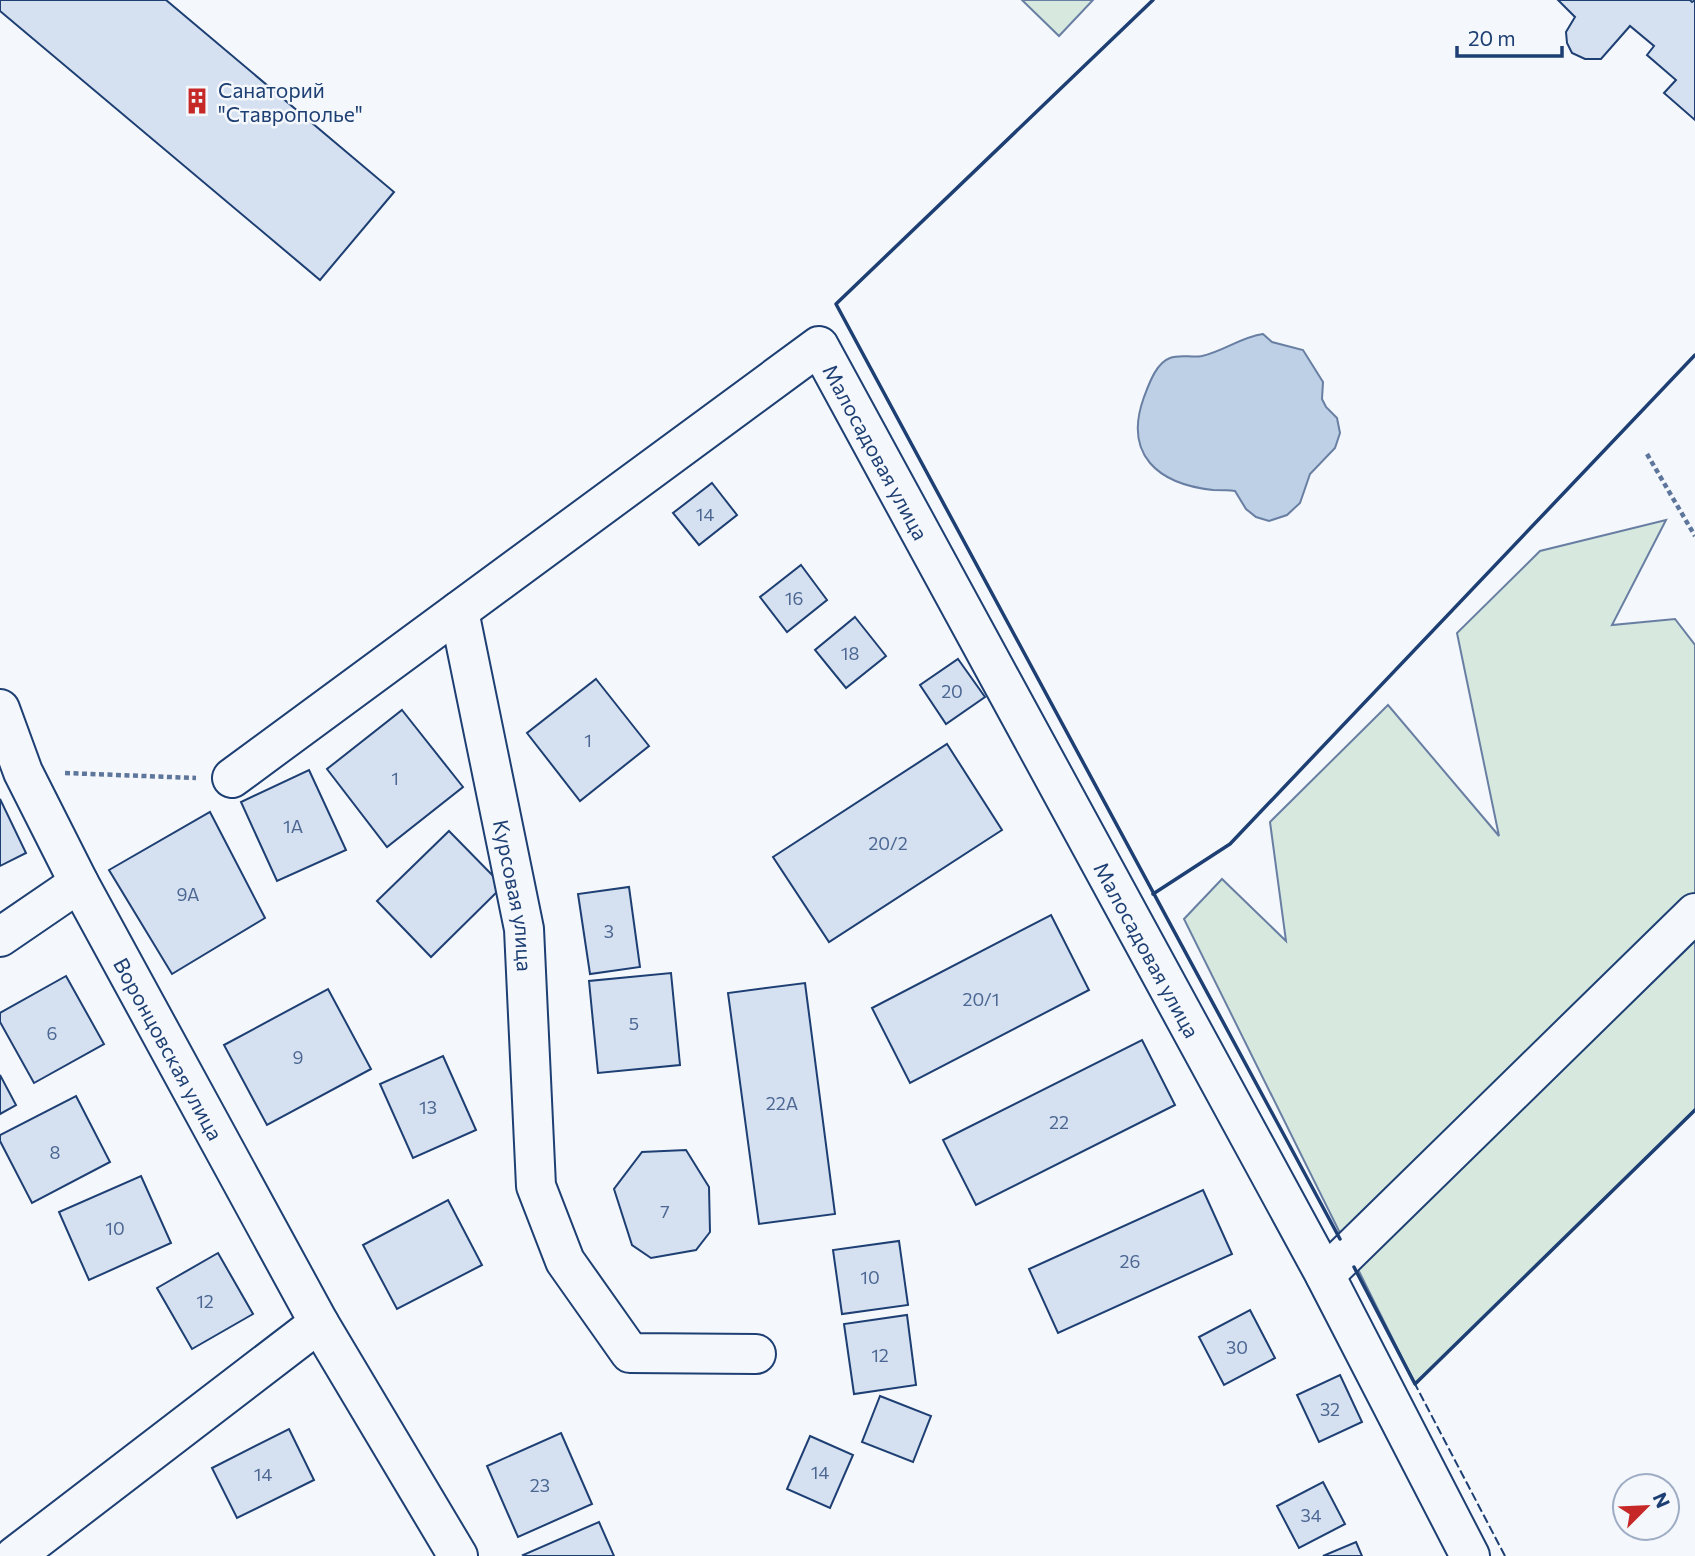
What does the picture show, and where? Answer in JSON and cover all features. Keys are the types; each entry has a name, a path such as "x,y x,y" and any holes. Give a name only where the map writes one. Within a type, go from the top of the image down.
{"street":[{"name":"Малосадовая улица","path":"459,611 819,346 1325,1275 1470,1556"},
{"path":"232,778 459,611"},
{"name":"Курсовая улица","path":"459,611 524,929 536,1186 565,1261 630,1353 756,1354"},
{"name":"Воронцовская улица","path":"0,709 23,772 79,883 319,1323 458,1556"},
{"path":"0,937 79,883"},
{"path":"1325,1275 1695,913"},
{"path":"15,1556 319,1323"}],"path":[{"path":"1647,454 1695,536"},
{"path":"23,772 232,778"}],"shaded area":[{"path":"1022,0 1093,0 1059,36"},
{"path":"1666,520 1612,625 1675,619 1695,645 1695,1110 1415,1384 1184,919 1222,879 1286,941 1270,822 1388,705 1499,836 1457,633 1540,551"}],"water":[{"path":"1263,334 1272,342 1303,350 1323,382 1322,399 1337,418 1340,433 1335,448 1310,474 1300,503 1287,515 1269,521 1256,517 1246,509 1235,491 1193,487 1161,473 1150,463 1142,450 1138,435 1144,397 1161,364 1178,356 1202,356"}],"building":[{"name":"Санаторий \"Ставрополье\"","path":"0,0 166,0 394,192 320,280 0,11"},
{"path":"1558,0 1695,0 1695,120 1664,93 1676,80 1647,55 1654,46 1630,26 1601,59 1585,59 1572,53 1566,32 1575,17"},
{"path":"712,483 737,515 699,545 673,513"},
{"path":"801,565 827,600 787,632 760,597"},
{"path":"855,617 886,656 846,688 815,650"},
{"path":"958,659 985,697 946,724 920,685"},
{"path":"596,679 649,746 580,801 527,733"},
{"path":"402,710 463,787 387,847 327,769"},
{"path":"947,744 1002,830 829,942 773,857"},
{"path":"309,770 346,850 277,881 241,802"},
{"path":"0,799 26,853 0,866"},
{"path":"210,812 265,918 172,974 109,870"},
{"path":"449,831 503,886 431,957 377,901"},
{"path":"629,887 640,967 590,974 578,894"},
{"path":"1051,915 1089,990 910,1083 872,1008"},
{"path":"671,973 680,1065 598,1073 589,981"},
{"path":"66,976 104,1044 34,1083 0,1022 0,1013"},
{"path":"805,983 835,1214 759,1224 728,993"},
{"path":"328,989 371,1069 267,1125 224,1045"},
{"path":"1142,1040 1175,1105 976,1205 943,1140"},
{"path":"443,1056 476,1130 413,1158 380,1084"},
{"path":"0,1075 16,1105 0,1114"},
{"path":"76,1096 110,1162 32,1203 0,1141 0,1135"},
{"path":"686,1150 709,1187 710,1232 696,1250 651,1258 632,1245 614,1189 642,1152"},
{"path":"141,1176 171,1243 89,1280 59,1212"},
{"path":"1203,1190 1232,1254 1058,1333 1029,1269"},
{"path":"448,1200 482,1265 397,1309 363,1245"},
{"path":"899,1241 908,1305 842,1314 833,1250"},
{"path":"218,1253 253,1314 192,1349 157,1288"},
{"path":"1250,1310 1275,1358 1224,1385 1199,1337"},
{"path":"907,1315 916,1385 854,1394 844,1324"},
{"path":"1340,1375 1362,1422 1319,1442 1297,1395"},
{"path":"880,1396 931,1416 913,1462 862,1442"},
{"path":"289,1429 314,1480 237,1518 212,1468"},
{"path":"561,1433 592,1504 518,1537 487,1466"},
{"path":"810,1436 853,1455 830,1508 787,1489"},
{"path":"1323,1482 1345,1524 1299,1548 1277,1506"},
{"path":"599,1522 614,1556 523,1555"},
{"path":"1356,1542 1362,1556 1323,1556"}],"fence":[{"path":"1505,1556 1415,1384 1695,1110"}],"wall":[{"path":"1153,0 836,304 1340,1239"},
{"path":"1153,894 1230,844 1695,355"},
{"path":"1354,1267 1415,1384 1695,1110"}],"place":[{"name":"Санаторий \"Ставрополье\"","path":"197,101"}]}
